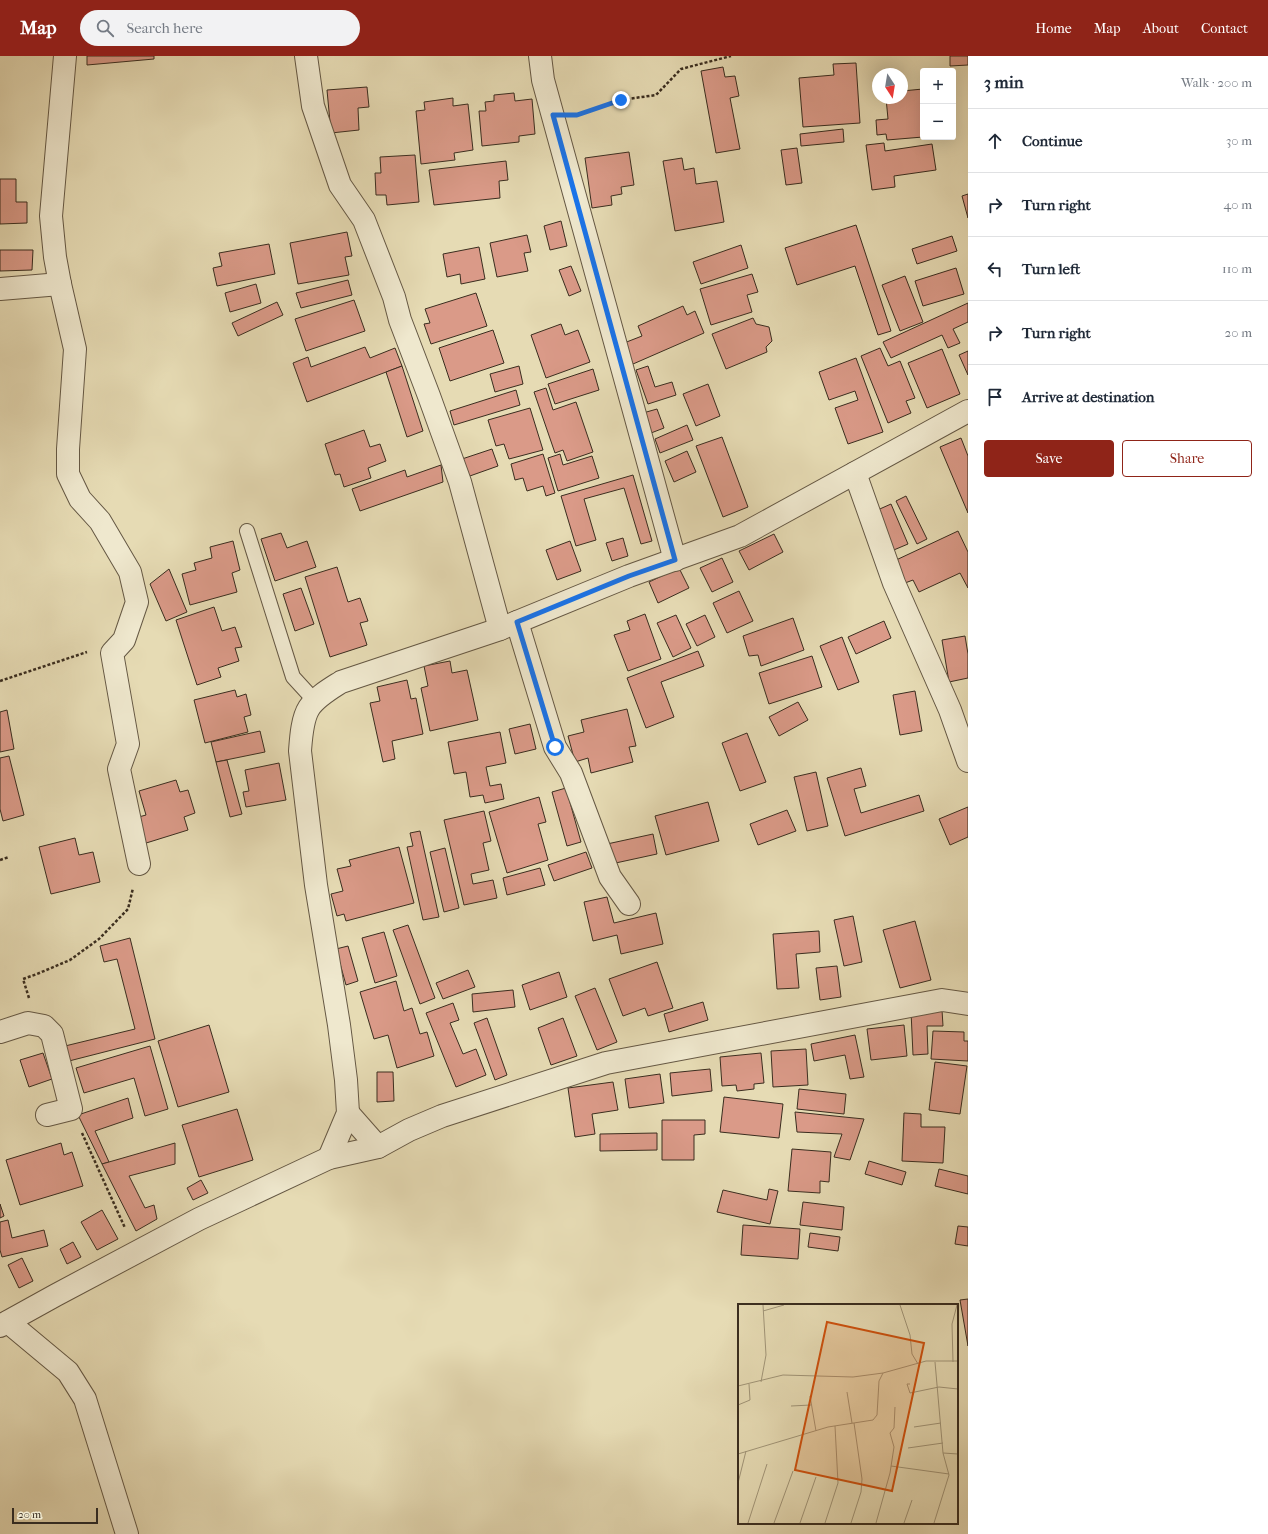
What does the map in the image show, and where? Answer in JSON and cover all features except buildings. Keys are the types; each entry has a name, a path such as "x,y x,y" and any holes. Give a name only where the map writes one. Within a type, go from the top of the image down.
{"street":[{"path":"65,56 51,216 55,257 75,349 68,449 68,474 80,499 100,521 130,572 137,602 124,640 112,653 128,744 120,769 139,864"},
{"path":"306,56 313,106 340,186 364,220 394,297 400,320 460,482 508,625 555,747 571,773 610,877 629,904"},
{"path":"540,56 543,80 675,560"},
{"path":"0,290 60,284"},
{"path":"329,1158 348,1113 346,1080 339,1025 316,885 300,751 302,730 309,708 322,695 341,682 508,625 629,576 740,536 968,411"},
{"path":"855,474 894,583 959,708 968,761"},
{"path":"127,1534 85,1399 68,1372 4,1324 199,1219 329,1158 378,1147 409,1130 442,1116 606,1063 942,1000 968,1004"},
{"path":"0,1032 28,1023 44,1026 52,1034 71,1109 47,1115"},
{"path":"348,1113 378,1147"}],"lane":[{"path":"247,531 293,678 315,701"}],"path":[{"path":"553,115 577,115 621,100 656,95 681,69 731,56"},
{"path":"0,681 124,640"},
{"path":"0,860 9,857"},
{"path":"36,1024 23,979 70,960 99,939 128,909 139,864"},
{"path":"71,1109 136,1252"}],"route":[{"path":"555,747 517,622 629,576 675,560 553,115 577,115 621,100"}]}
